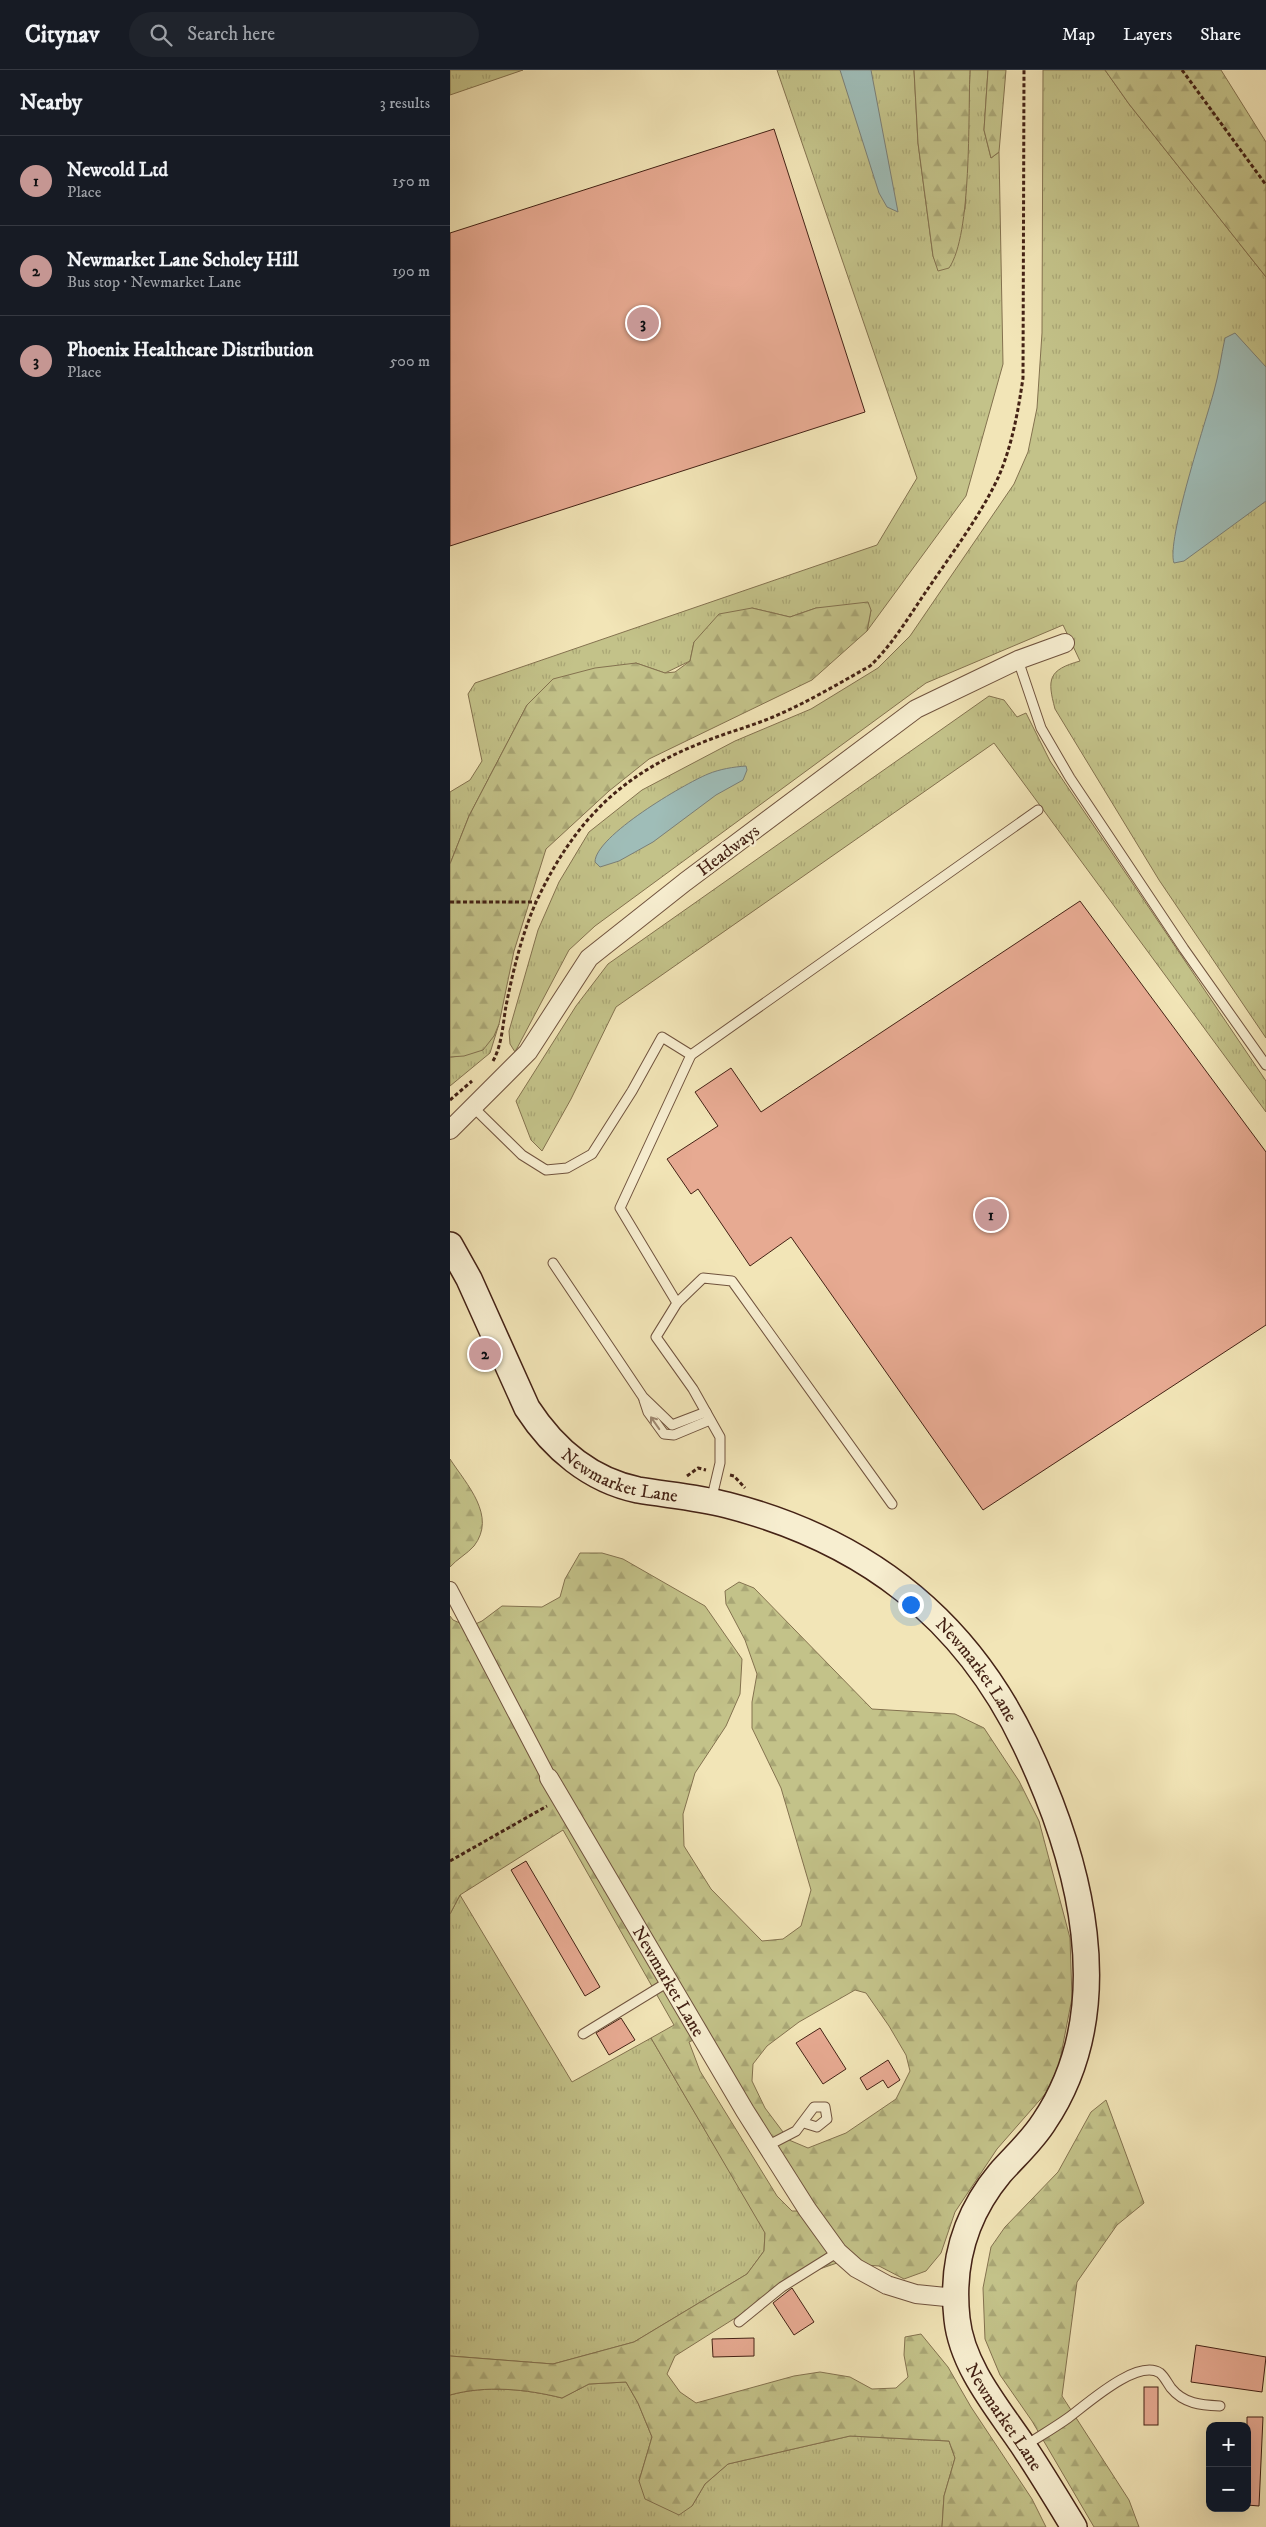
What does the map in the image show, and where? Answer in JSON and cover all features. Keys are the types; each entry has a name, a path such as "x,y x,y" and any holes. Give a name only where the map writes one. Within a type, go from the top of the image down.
{"main road":[{"name":"Newmarket Lane","path":"450,1246 469,1279 527,1408 553,1442 577,1463 614,1483 635,1489 711,1501 764,1516 827,1541 887,1576 938,1617 971,1655 1010,1712 1050,1799 1064,1841 1077,1897 1087,1958 1087,2001 1083,2032 1077,2057 1054,2107 1042,2125 986,2191 967,2225 960,2246 956,2298 957,2320 964,2349 982,2383 1074,2527"}],"street":[{"name":"Headways","path":"450,1130 528,1052 588,958 685,882 916,709 1018,660 1065,644"},
{"name":"Newmarket Lane","path":"450,1589 560,1798 766,2146 838,2252 856,2268 887,2285 916,2294 956,2298"}],"lane":[{"path":"1018,660 1041,728 1070,778 1184,949 1266,1066"},
{"path":"676,1303 620,1208 691,1055 1038,810"},
{"path":"473,1107 522,1156 546,1170 567,1168 592,1154 632,1091 662,1037 691,1055"},
{"path":"553,1263 643,1397 672,1425 708,1416"},
{"path":"711,1501 718,1473 720,1437 693,1389 656,1337 676,1303 703,1278 732,1281 892,1504"},
{"path":"583,2034 668,1982"},
{"path":"766,2146 796,2131 804,2123"},
{"path":"739,2322 782,2287 838,2252"},
{"path":"1023,2446 1067,2419 1121,2379 1147,2370 1160,2373 1182,2398 1200,2404 1220,2406"}],"path":[{"path":"490,1064 498,1046 520,950 536,902 562,851 604,801 642,771 669,757 701,743 774,717 870,666 896,636 980,509 998,478 1017,418 1023,378 1024,70"},
{"path":"1182,70 1266,185"},
{"path":"450,902 536,902"},
{"path":"450,1100 478,1076"},
{"path":"684,1477 698,1468 734,1476 746,1490"},
{"path":"450,1861 560,1798"}],"green space":[{"path":"450,70 523,70 450,95"},
{"path":"777,70 914,70 918,143 933,256 939,270 965,209 970,70 988,70 984,130 991,158 999,152 1003,364 966,496 867,631 871,610 816,608 790,617 752,608 694,642 690,661 665,673 636,663 527,705 469,816 450,864 450,792 470,780 482,761 468,694 475,683 877,545 917,478"},
{"path":"914,70 970,70 969,144 962,229 956,252 949,268 938,271 933,256 918,143"},
{"path":"988,70 1006,70 999,152 991,158 984,130"},
{"path":"1043,70 1105,70 1129,104 1266,277 1266,1038 1159,880 1055,709 1051,690 1052,677 1061,668 1080,661 1063,625 926,683 595,926 569,950 515,1052 510,1044 509,1031 538,930 559,882 589,832 642,790 735,741 811,709 878,668 910,636 1014,484 1028,452 1037,408 1042,333"},
{"path":"1105,70 1221,70 1266,142 1266,277 1129,104"},
{"path":"868,602 871,610 867,631 812,680 649,759 609,791 546,849 514,951 499,1024 494,1036 483,1050 464,1056 450,1057 450,864 469,816 527,705 553,679 595,668 636,663 665,673 675,672 690,661 694,642 719,614 752,608 790,617 816,608"},
{"path":"989,696 1004,700 1017,717 1026,713 1050,761 1266,1081 1266,1112 994,743 616,1007 571,1099 542,1151 531,1140 516,1101 576,1006 608,964"},
{"path":"499,1024 490,1053 450,1086 450,1057 465,1054 485,1043"},
{"path":"450,1459 477,1501 482,1523 480,1535 474,1546 450,1567"},
{"path":"580,1553 602,1553 623,1559 705,1606 742,1659 740,1694 726,1726 695,1773 683,1814 684,1846 711,1889 762,1941 783,1939 801,1926 811,1890 781,1788 752,1728 752,1702 757,1674 745,1640 726,1604 725,1591 739,1582 754,1588 872,1709 955,1714 984,1728 1019,1781 1039,1821 1070,1938 1072,1998 1059,2065 1046,2093 997,2149 955,2212 941,2253 926,2271 904,2279 879,2266 837,2263 805,2274 675,2356 667,2374 680,2392 696,2403 794,2376 820,2372 850,2377 872,2389 896,2388 908,2377 904,2355 905,2337 921,2334 948,2367 971,2407 1032,2499 1046,2527 942,2527 944,2496 955,2458 949,2441 850,2436 728,2464 705,2484 692,2506 679,2515 645,2499 639,2481 652,2437 638,2403 626,2382 589,2384 562,2398 506,2389 478,2390 450,2395 450,2356 553,2364 634,2342 747,2274 764,2251 765,2233 651,2038 674,2025 563,1830 460,1895 450,1914 450,1616 453,1620 469,1627 482,1621 502,1606 542,1607 560,1597 565,1579","holes":["855,1990 866,1993 889,2026 906,2055 910,2071 896,2099 846,2133 808,2148 789,2140 765,2108 752,2081 753,2064 767,2046 799,2022","700,2037 802,2211 792,2211 777,2196 700,2071 689,2042"]},
{"path":"460,1895 572,2082 651,2038 765,2232 764,2251 747,2274 634,2342 553,2364 450,2356 450,1914"},
{"path":"1106,2100 1144,2203 1117,2225 1077,2282 1062,2396 1129,2500 1139,2527 1094,2527 1032,2421 1000,2375 985,2339 983,2288 991,2247 1005,2227 1058,2172 1091,2112"},
{"path":"626,2382 638,2403 652,2437 639,2481 692,2506 705,2484 728,2464 850,2436 949,2441 955,2458 944,2496 942,2527 450,2527 450,2395 478,2390 506,2389 562,2398 589,2384"}],"water":[{"path":"840,70 871,70 898,212 887,207 879,193"},
{"path":"1235,333 1266,367 1266,501 1184,561 1174,563 1173,551 1181,507 1216,385 1225,338"},
{"path":"746,766 747,770 743,780 716,795 653,842 619,861 600,867 595,862 599,851 609,839 624,825 662,799 708,774"}],"building":[{"path":"774,129 865,412 450,546 450,233"},
{"path":"1080,901 1266,1152 1266,1325 983,1510 791,1237 750,1266 698,1189 691,1194 667,1159 718,1126 695,1092 731,1068 761,1112"},
{"path":"526,1861 600,1987 585,1996 511,1870"},
{"path":"621,2018 635,2040 609,2055 596,2033"},
{"path":"820,2028 846,2069 823,2084 796,2043"},
{"path":"888,2060 900,2080 888,2088 883,2080 867,2090 860,2078"},
{"path":"792,2288 814,2322 794,2335 773,2303"},
{"path":"754,2338 754,2356 713,2357 712,2339"},
{"path":"1196,2345 1266,2357 1262,2392 1191,2382"},
{"path":"1144,2387 1158,2387 1158,2425 1144,2425"},
{"path":"1247,2417 1263,2417 1259,2506 1251,2505 1251,2422 1247,2422"}],"place":[{"name":"Phoenix Healthcare Distribution","path":"643,323"},
{"name":"Newcold Ltd","path":"991,1215"},
{"name":"Newmarket Lane Scholey Hill","path":"485,1354"}]}
